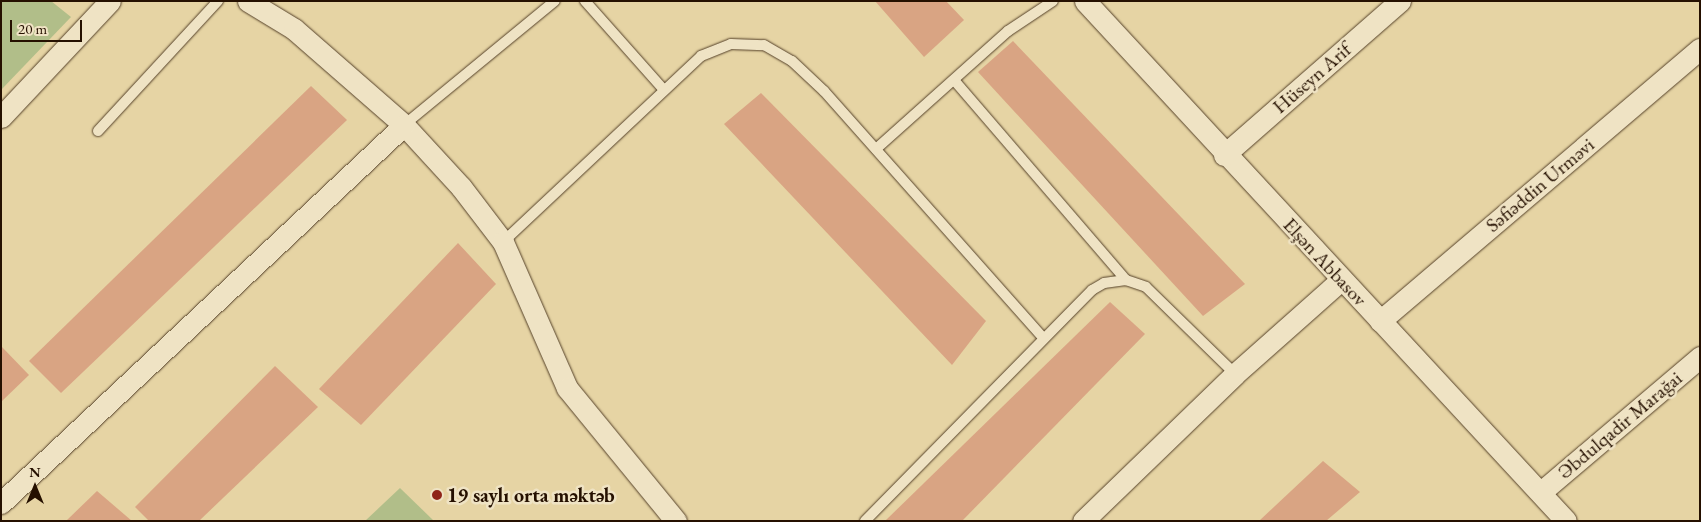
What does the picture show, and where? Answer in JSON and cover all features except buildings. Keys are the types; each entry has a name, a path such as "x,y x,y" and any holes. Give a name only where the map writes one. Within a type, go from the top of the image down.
{"street":[{"path":"1,117 110,1"},
{"path":"248,1 294,29 404,124 503,242 567,388 676,521"},
{"name":"Elşən Abbasov","path":"1085,1 1224,155 1541,492 1566,521"},
{"name":"Hüseyn Arif","path":"1224,155 1400,1"},
{"name":"Səfiəddin Urməvi","path":"1380,321 1700,49"},
{"path":"1,503 404,124"},
{"path":"1083,521 1235,374 1341,280"},
{"name":"Əbdulqadir Marağai","path":"1541,492 1700,357"}],"lane":[{"path":"98,131 218,1"},
{"path":"404,124 555,1"},
{"path":"586,1 664,90"},
{"path":"876,149 1008,31 1054,1"},
{"path":"503,242 701,56 731,44 764,45 792,61 876,149 1043,338"},
{"path":"954,80 1126,280 1167,303 1235,374"},
{"path":"865,521 1092,290 1126,280"}],"green space":[{"path":"1,1 51,1 71,17 1,90"},
{"path":"400,488 434,521 365,521"}],"place":[{"name":"19 saylı orta məktəb","path":"437,495"}]}
